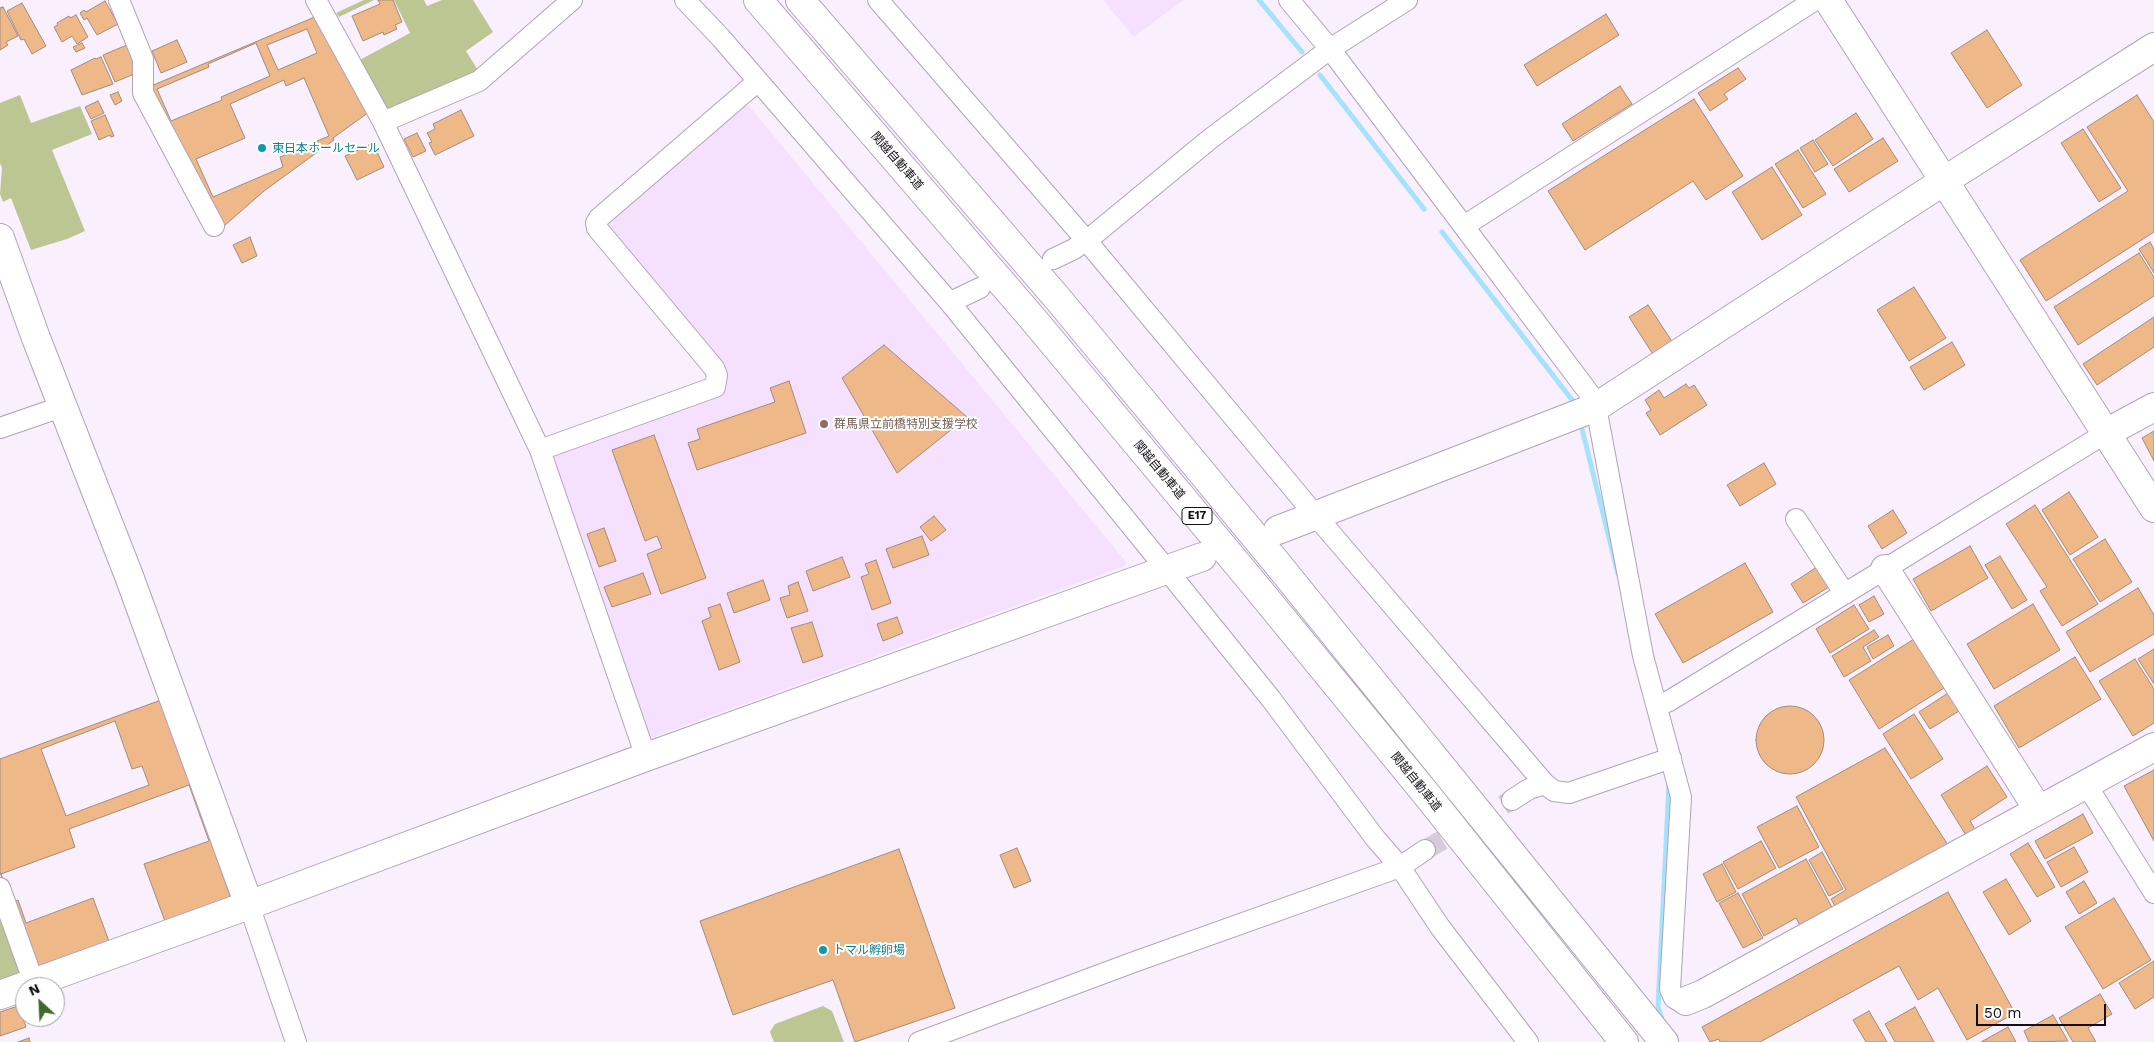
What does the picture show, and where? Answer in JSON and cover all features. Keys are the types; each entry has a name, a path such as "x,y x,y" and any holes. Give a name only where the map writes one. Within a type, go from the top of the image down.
{"main road":[{"name":"関越自動車道","path":"758,0 1027,311 1427,795 1624,1042"},
{"name":"E17","path":"800,0 1071,314 1282,570 1664,1042"},
{"path":"1828,0 2154,508"},
{"path":"1278,530 1596,407 2154,47"},
{"path":"0,238 129,576 249,905"},
{"path":"2106,433 2154,407"},
{"path":"51,977 646,757 1202,558"},
{"path":"1886,570 2031,798 2037,811"},
{"path":"1686,1001 1703,994 2154,747"},
{"path":"0,995 15,990"}],"street":[{"path":"118,0 143,59 143,93 214,226"},
{"path":"316,0 383,122 540,450 646,757"},
{"path":"383,122 480,82 572,0"},
{"path":"685,0 758,81 951,304 1167,570 1282,713 1375,838 1400,867 1440,928 1528,1042"},
{"path":"878,0 1086,240 1316,516 1545,784 1554,791 1569,793 1671,758"},
{"path":"1289,0 1330,49 1464,226 1589,393 1596,407 1643,656 1681,797 1670,989 1674,998 1679,1001 1686,1001"},
{"path":"1053,259 1086,240 1210,139 1330,49 1407,0"},
{"path":"1464,226 1815,0"},
{"path":"540,450 714,387 718,375 714,368 597,228 596,223 599,218 758,81"},
{"path":"951,304 980,288"},
{"path":"0,428 64,406"},
{"path":"1656,706 1669,701 1886,570 2106,433"},
{"path":"1796,519 1844,594"},
{"path":"1512,800 1529,789 1545,784"},
{"path":"2086,784 2154,893"},
{"path":"919,1042 1134,962 1400,867 1424,850"},
{"path":"0,888 32,977"},
{"path":"249,905 296,1042"}],"shaded area":[{"path":"1103,0 1183,0 1134,37"},
{"name":"群馬県立前橋特別支援学校","path":"745,106 749,106 1126,562 1125,566 653,737 648,735 549,460 553,452 720,396 727,374 609,232 608,224"}],"green space":[{"path":"364,0 374,0 339,17 336,13"},
{"path":"394,0 424,0 427,6 442,0 473,0 493,32 466,51 481,75 386,117 356,62 410,33"},
{"path":"20,95 31,123 80,106 92,134 52,150 85,231 67,239 31,250 11,198 3,202 0,194 2,168 0,163 0,103"},
{"path":"0,904 23,968 18,976 0,983"},
{"path":"823,1006 832,1011 844,1042 774,1042 770,1032 775,1024"}],"building":[{"path":"378,0 393,0 402,22 395,25 397,29 384,35 383,32 363,41 352,16 380,4"},
{"path":"105,1 118,24 97,35 87,18 84,20 80,13 84,10 86,12"},
{"path":"22,3 46,46 32,54 24,39 21,40 7,11"},
{"path":"3,7 18,36 6,42 8,45 0,50 0,8"},
{"path":"1606,14 1619,35 1537,86 1524,65"},
{"path":"76,15 88,37 77,44 72,36 62,42 54,27 69,16 70,18"},
{"path":"317,16 369,112 264,191 224,226 151,86"},
{"path":"307,29 317,53 278,70 267,45"},
{"path":"1987,30 2022,85 1987,108 1951,53"},
{"path":"177,40 187,62 161,73 152,51"},
{"path":"82,43 85,48 76,52 73,47"},
{"path":"256,43 270,76 221,97 222,100 171,121 157,89 209,67 208,64"},
{"path":"127,45 139,72 115,82 103,55"},
{"path":"101,57 113,84 82,95 71,70"},
{"path":"1738,68 1746,79 1724,94 1728,99 1710,111 1698,93"},
{"name":"東日本ホールセール","path":"304,78 329,136 280,157 283,167 213,197 196,159 245,138 230,104 284,80 286,86"},
{"path":"1620,86 1632,104 1573,141 1562,124"},
{"path":"118,92 122,101 115,105 110,95"},
{"path":"2137,95 2154,122 2154,232 2046,301 2020,260 2128,191 2087,127"},
{"path":"1694,99 1743,176 1706,200 1693,181 1585,250 1548,191"},
{"path":"98,101 104,113 91,119 85,107"},
{"path":"461,110 474,136 435,155 429,143 432,142 427,133 435,129 433,124"},
{"path":"1856,113 1873,139 1833,166 1815,140"},
{"path":"105,115 114,136 111,137 110,135 99,140 91,121"},
{"path":"2083,129 2121,188 2099,202 2061,143"},
{"path":"417,133 426,151 413,157 404,139"},
{"path":"1883,138 1898,161 1849,192 1834,169"},
{"path":"1813,140 1828,164 1815,172 1800,148"},
{"path":"373,143 384,167 357,180 345,156"},
{"path":"1798,150 1826,194 1803,208 1775,164"},
{"path":"1772,167 1802,215 1762,240 1732,192"},
{"path":"250,237 257,256 242,263 233,245"},
{"path":"2150,242 2154,249 2154,273 2139,249"},
{"path":"2139,253 2154,277 2154,296 2078,345 2054,307"},
{"path":"1914,287 1946,338 1909,361 1877,310"},
{"path":"1648,305 1675,346 1656,359 1629,317"},
{"path":"2154,317 2154,347 2097,385 2083,364"},
{"path":"1952,342 1965,365 1924,390 1910,367"},
{"path":"884,345 967,417 897,473 842,378"},
{"path":"789,381 806,433 697,470 688,443 700,439 697,429 775,402 770,388"},
{"path":"1686,384 1689,388 1694,385 1707,405 1660,435 1646,413 1651,410 1645,400 1659,390 1664,398"},
{"path":"2154,431 2154,461 2142,438"},
{"path":"654,435 706,578 661,594 647,554 662,548 657,536 645,541 612,450"},
{"path":"1764,463 1776,484 1740,506 1727,485"},
{"path":"2069,492 2098,537 2070,555 2042,510"},
{"path":"2035,505 2098,604 2062,626 2040,591 2047,587 2006,524"},
{"path":"1893,510 1907,533 1882,549 1868,526"},
{"path":"934,516 946,530 931,541 920,527"},
{"path":"604,528 616,561 599,567 587,534"},
{"path":"922,536 929,555 893,568 886,549"},
{"path":"2105,539 2132,582 2100,602 2073,559"},
{"path":"1970,546 1988,578 1931,611 1913,579"},
{"path":"2000,556 2027,600 2012,609 1985,565"},
{"path":"842,557 850,577 813,591 806,571"},
{"path":"1829,559 1842,579 1803,603 1791,584"},
{"path":"876,560 891,603 872,610 861,577 869,574 865,564"},
{"path":"1745,563 1773,612 1683,663 1655,614"},
{"path":"643,573 651,594 612,607 604,587"},
{"path":"763,580 770,600 734,613 727,593"},
{"path":"798,582 808,611 787,618 780,598 790,595 788,586"},
{"path":"2138,588 2154,615 2154,634 2090,672 2066,632"},
{"path":"1874,596 1884,614 1869,622 1859,605"},
{"path":"720,604 740,662 719,670 702,621 711,617 708,608"},
{"path":"2033,604 2060,650 1994,689 1967,644"},
{"path":"1854,605 1869,629 1830,653 1816,629"},
{"path":"897,617 903,633 883,641 877,624"},
{"path":"812,622 823,656 803,663 791,628"},
{"path":"1874,630 1879,637 1863,647 1871,661 1844,677 1832,656"},
{"path":"1888,635 1894,646 1873,659 1867,647"},
{"path":"1914,639 1944,688 1879,729 1849,680"},
{"path":"2154,649 2154,684 2138,659"},
{"path":"2075,657 2101,699 2019,748 1994,706"},
{"path":"2135,659 2154,689 2154,723 2133,736 2099,681"},
{"path":"1948,693 1959,711 1930,729 1919,712"},
{"path":"161,700 230,896 227,903 37,975 0,872 0,759"},
{"path":"1790,706 1803,709 1814,716 1821,727 1824,740 1821,753 1814,764 1803,771 1790,774 1777,771 1766,764 1759,753 1756,740 1759,727 1766,716 1777,709"},
{"path":"1914,714 1943,759 1911,779 1883,734"},
{"path":"115,721 132,769 142,766 149,785 66,816 41,749"},
{"path":"1885,748 1950,848 1837,910 1831,899 1846,890 1796,797"},
{"path":"1987,766 2007,797 1970,821 1978,834 1969,840 1941,795"},
{"path":"2154,770 2154,841 2124,786"},
{"path":"189,785 209,841 144,864 166,924 110,944 93,898 26,923 18,900 11,903 1,874 75,847 69,829"},
{"path":"1797,806 1819,847 1779,868 1757,827"},
{"path":"2083,814 2093,833 2045,859 2035,841"},
{"path":"1761,841 1776,868 1738,889 1723,862"},
{"path":"2028,843 2055,887 2037,897 2010,854"},
{"path":"2074,847 2088,872 2061,887 2047,862"},
{"path":"1017,848 1031,881 1014,888 1000,855"},
{"name":"トマル孵卵場","path":"899,849 955,1008 855,1042 833,980 733,1015 700,921"},
{"path":"1822,852 1843,889 1829,896 1809,860"},
{"path":"1806,859 1834,911 1802,929 1796,918 1764,936 1742,894"},
{"path":"1722,864 1736,892 1717,902 1703,874"},
{"path":"2006,879 2031,921 2009,935 1983,892"},
{"path":"2084,881 2097,903 2079,914 2066,892"},
{"path":"1948,892 2015,1013 1967,1040 1938,988 1918,1000 1899,966 1760,1042 1720,1042 1719,1039 1710,1042 1702,1027"},
{"path":"1738,893 1763,938 1743,948 1719,903"},
{"path":"2114,898 2151,960 2103,989 2065,927"},
{"path":"2154,961 2154,997 2135,1009 2119,983"},
{"path":"2100,994 2112,1014 2088,1028 2096,1042 2073,1042 2059,1018"},
{"path":"15,1007 15,1027 26,1027 0,1036 0,1012"},
{"path":"1915,1007 1934,1042 1895,1042 1885,1024"},
{"path":"1869,1011 1887,1042 1866,1042 1853,1020"},
{"path":"2053,1015 2068,1041 2029,1042 2024,1031"},
{"path":"2008,1027 2016,1042 1981,1042"},
{"path":"29,1038 30,1042 18,1042"}],"waterway":[{"path":"1259,0 1302,52"},
{"path":"1320,75 1424,209"},
{"path":"1442,232 1576,405"},
{"path":"1582,429 1618,574"},
{"path":"1663,1022 1658,1007 1669,784"}],"tunnel":[{"path":"1425,850 1512,800"}],"place":[{"name":"東日本ホールセール","path":"262,148"},
{"name":"群馬県立前橋特別支援学校","path":"824,424"},
{"name":"トマル孵卵場","path":"823,950"}]}
